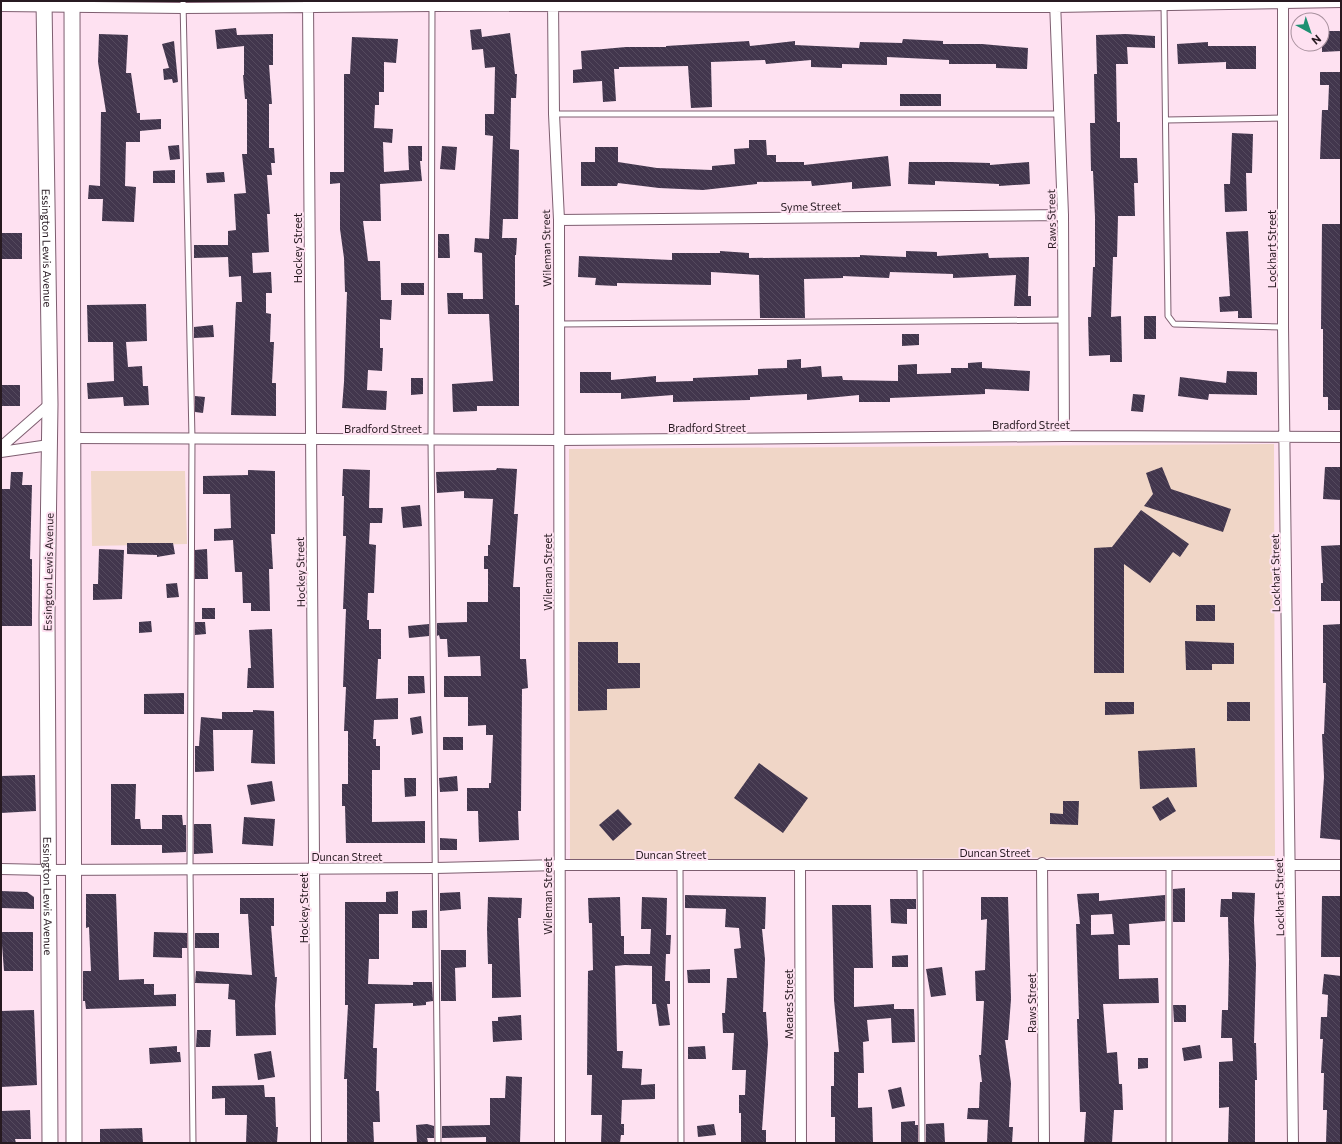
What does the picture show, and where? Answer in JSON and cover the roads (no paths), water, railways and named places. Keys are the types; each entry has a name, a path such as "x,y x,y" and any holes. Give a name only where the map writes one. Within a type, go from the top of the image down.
{"street":[{"path":"1,6 44,3 183,5 1164,5 1341,2"},
{"name":"Essington Lewis Avenue","path":"44,3 50,404 47,616 47,870 50,976 50,1143"},
{"name":"Lockhart Street","path":"1283,3 1283,327 1286,437 1293,1143"},
{"path":"72,4 74,1143"},
{"name":"Hockey Street","path":"308,4 316,1143"},
{"name":"Wileman Street","path":"553,4 554,114 559,220 560,1143"},
{"name":"Raws Street","path":"1055,4 1063,215 1064,436"},
{"name":"Syme Street","path":"559,220 1063,215"},
{"path":"1,447 50,404"},
{"name":"Bradford Street","path":"73,438 559,440 1064,436 1341,437"},
{"path":"1,452 49,445 73,438"},
{"name":"Raws Street","path":"1042,863 1044,1143"},
{"name":"Duncan Street","path":"1,869 435,868 559,865 680,866 1042,863 1341,865"},
{"name":"Meares Street","path":"800,865 801,1143"}],"lane":[{"path":"432,4 430,440 432,461 438,1143"},
{"path":"183,5 192,439 190,868 193,1143"},
{"path":"1164,5 1168,316 1174,324 1283,327"},
{"path":"554,114 1060,114"},
{"path":"1166,120 1284,118"},
{"path":"559,324 1064,320"},
{"path":"920,864 922,1143"},
{"path":"1169,864 1169,1143"},
{"path":"680,866 681,1143"}]}
